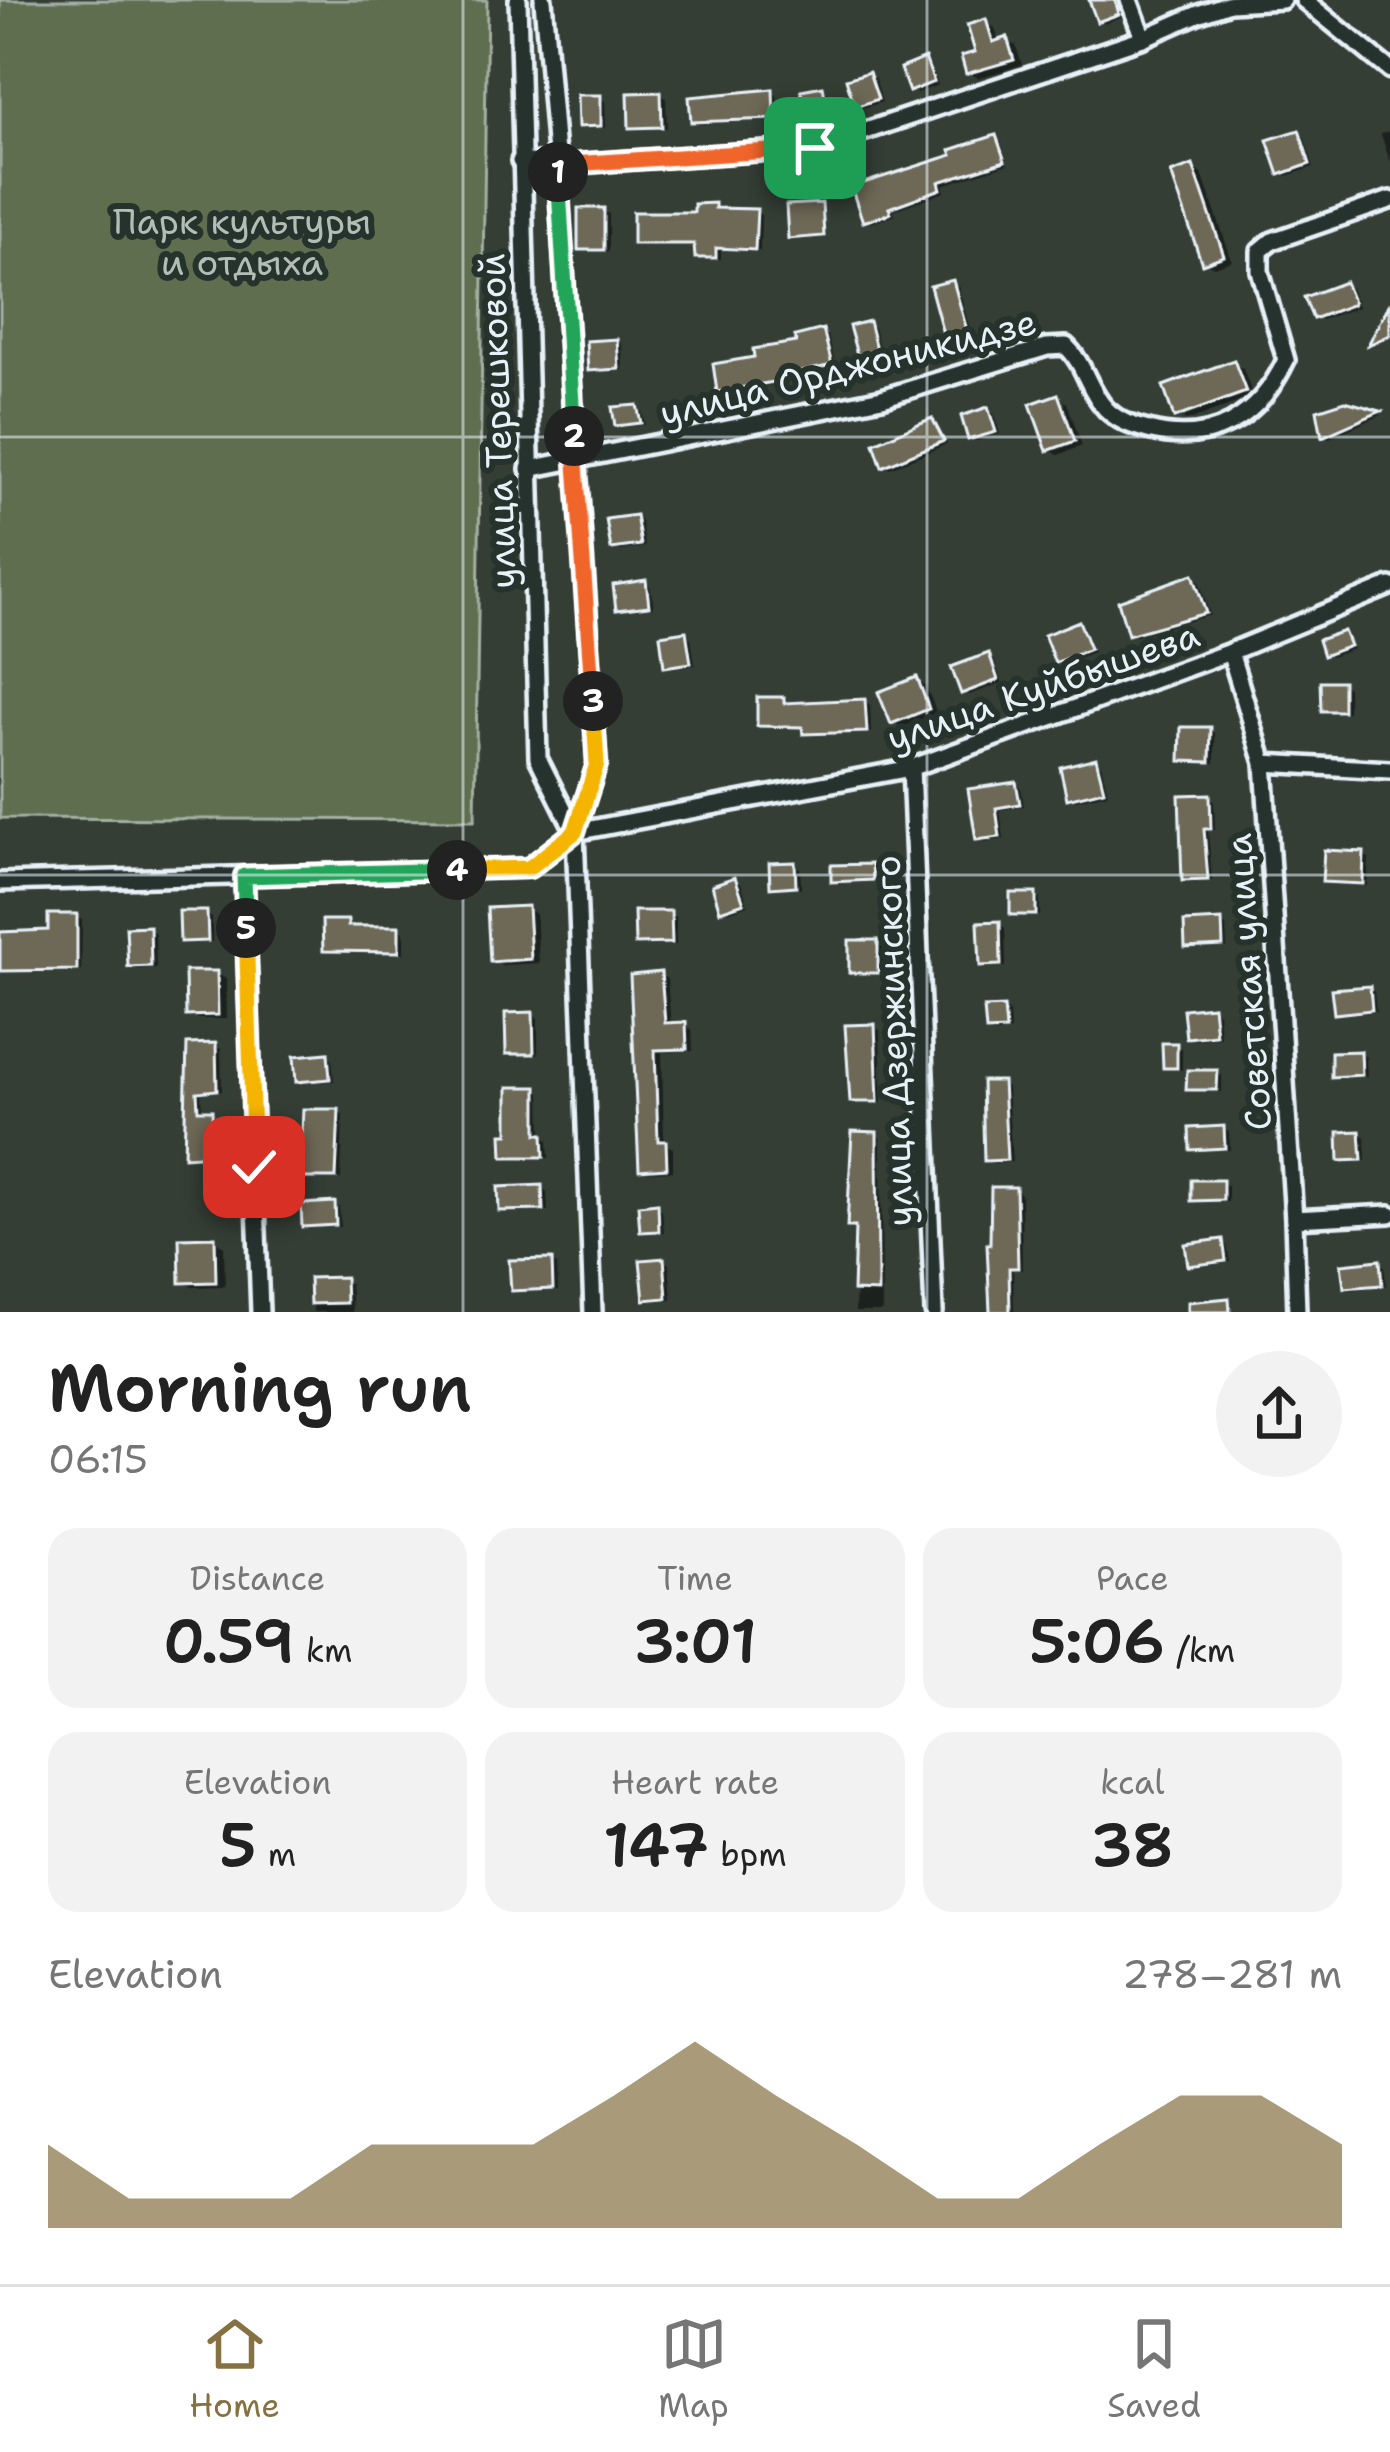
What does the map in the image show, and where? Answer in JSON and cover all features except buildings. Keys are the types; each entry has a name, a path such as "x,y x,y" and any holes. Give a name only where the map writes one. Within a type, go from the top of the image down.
{"street":[{"name":"улица Терешковой","path":"518,0 538,758 575,832"},
{"name":"улица Терешковой","path":"543,0 597,764 575,832 593,1312"},
{"path":"1129,0 1143,38"},
{"path":"520,161 557,165 815,148 1143,38 1230,4 1282,0"},
{"path":"1304,0 1390,70"},
{"name":"улица Орджоникидзе","path":"529,469 882,398 1047,347 1066,346 1078,358 1090,389 1109,413 1128,424 1186,437 1220,428 1252,410 1273,388 1286,360 1260,272 1260,251 1273,241 1390,200"},
{"name":"улица Куйбышева","path":"0,882 529,868 575,832 911,768 1230,652 1390,586"},
{"name":"Советская улица","path":"1230,652 1264,763 1297,1312"},
{"path":"1264,763 1390,770"},
{"name":"улица Дзержинского","path":"911,768 934,1312"},
{"path":"244,876 260,1312"},
{"path":"1294,1219 1390,1214"}],"green space":[{"name":"Парк культуры и отдыха","path":"0,0 487,0 475,820 0,818"}],"route":[{"path":"254,1167 244,876 529,868 575,832 597,764 557,165 815,148"}]}
